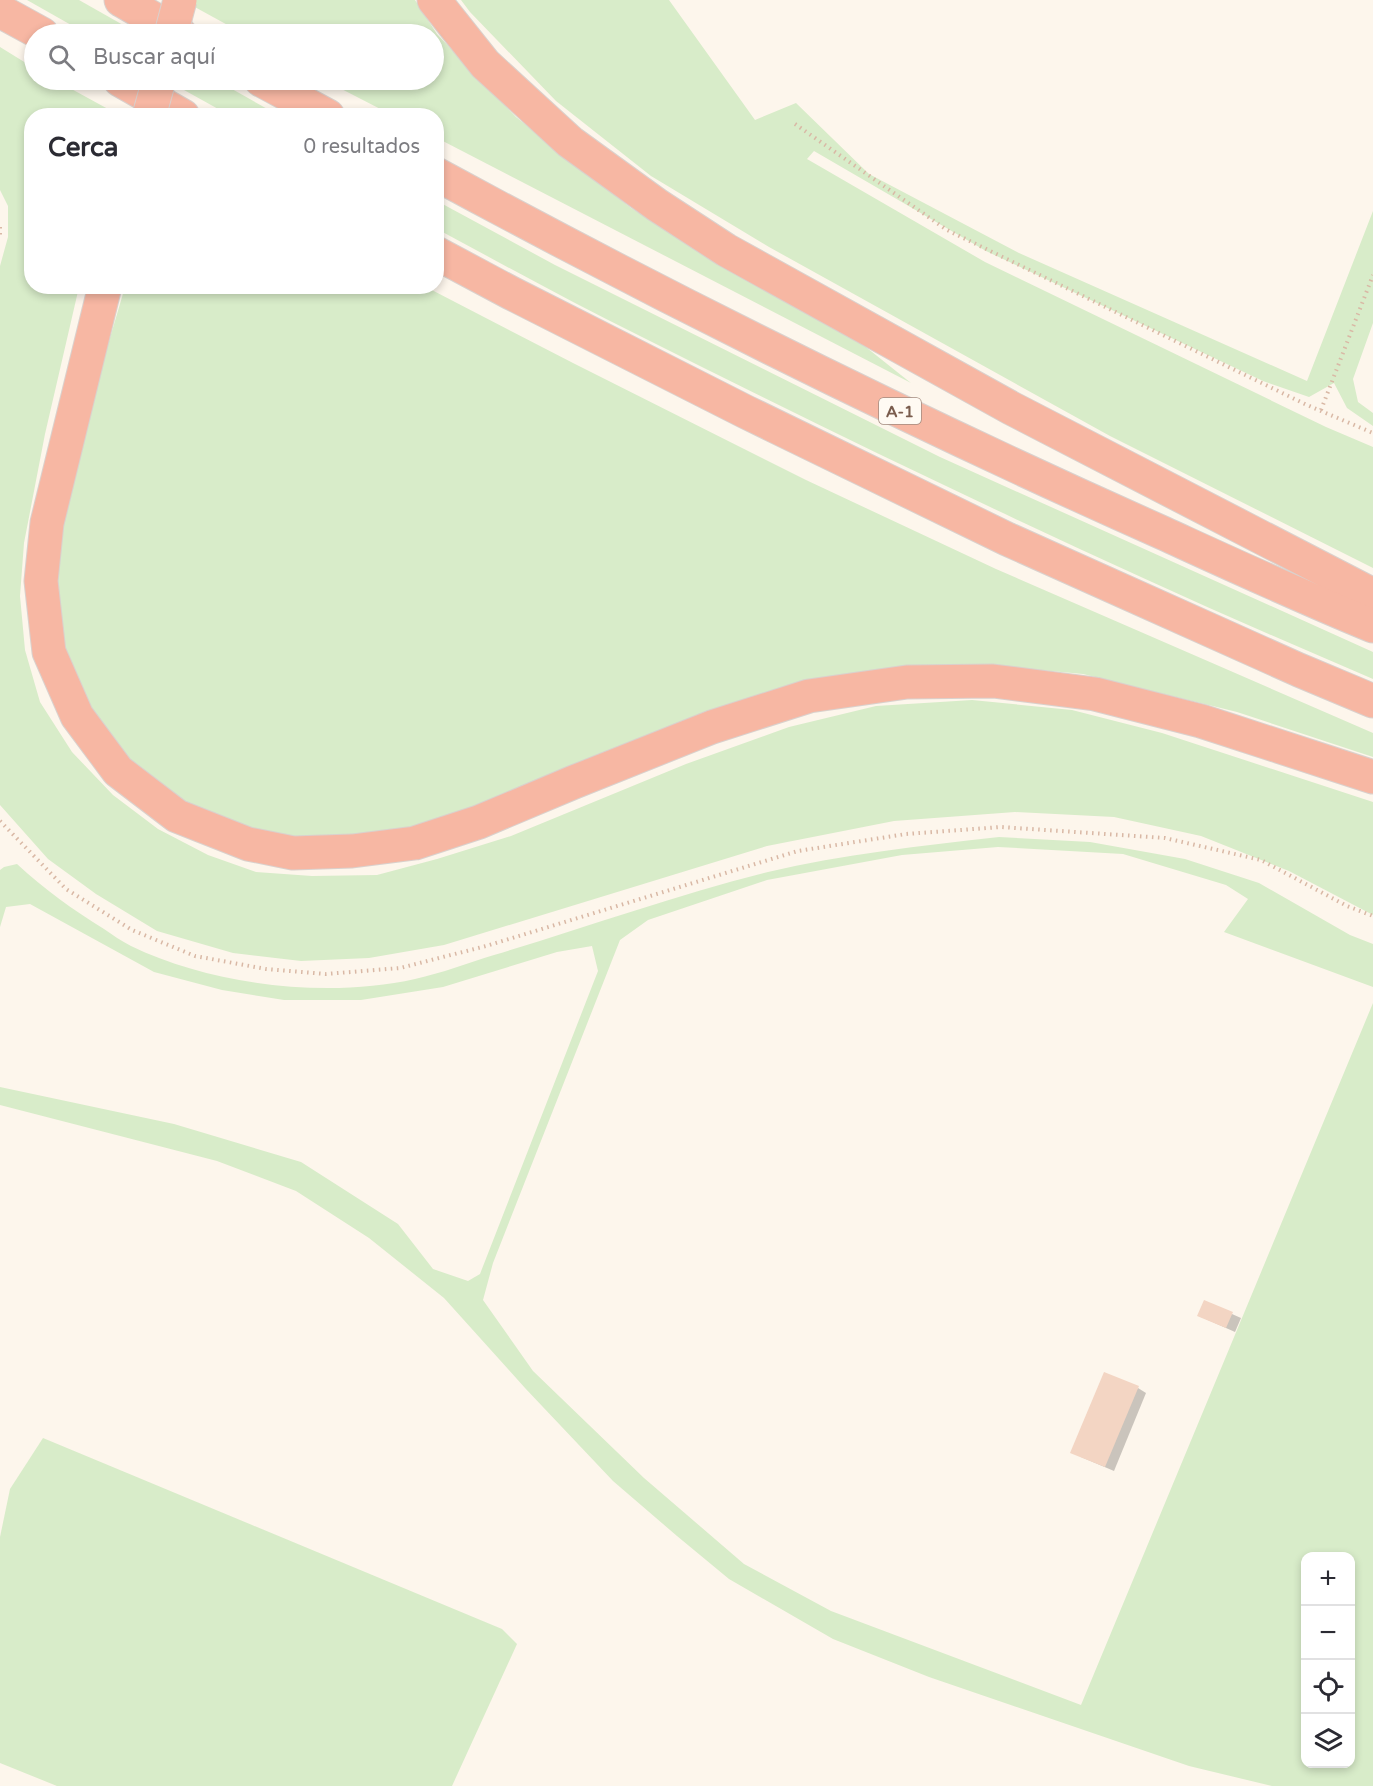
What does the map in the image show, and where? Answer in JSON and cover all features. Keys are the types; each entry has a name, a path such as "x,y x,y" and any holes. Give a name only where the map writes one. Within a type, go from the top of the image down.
{"highway":[{"path":"121,0 163,24"},
{"path":"174,24 180,0"},
{"path":"434,0 485,64 570,142 657,205 726,249 1011,408 1373,595"},
{"path":"0,10 24,24"},
{"path":"138,90 169,108"},
{"path":"151,108 156,90"},
{"path":"280,90 313,108"},
{"name":"A-1","path":"444,178 769,346 1020,470 1373,626"},
{"path":"444,257 746,412 1007,539 1373,701"},
{"path":"103,294 47,523 41,581 48,652 76,716 118,771 177,816 248,844 293,853 352,851 415,843 479,822 574,782 734,720 809,696 907,682 993,681 1095,694 1201,721 1373,777"}],"path":[{"path":"795,124 947,230 1307,405 1373,434"},
{"path":"0,227 0,236"},
{"path":"1321,410 1373,274"},
{"path":"0,830 1,823"},
{"path":"1,823 66,889 132,930 195,956 266,969 326,974 400,968 486,946 798,851 906,834 1001,827 1165,838 1261,860 1347,906 1373,916"}],"green space":[{"path":"27,0 79,0 121,24 69,24"},
{"path":"182,0 415,0 431,24 226,24"},
{"path":"461,0 669,0 755,120 796,103 869,174 1019,253 1307,381 1373,211 1373,323 1353,379 1358,402 1373,413 1373,426 1347,408 1334,383 1309,397 1263,381 986,251 814,151 807,159 985,262 1326,427 1373,447 1373,568 1110,436 769,247 651,176 556,101"},
{"path":"444,41 516,117 631,208 750,282 857,340 911,383 444,142 444,108 378,108 343,90 444,90"},
{"path":"0,47 24,62 24,90 73,90 106,108 24,108 24,294 77,294 45,434 24,543 20,596 25,650 40,702 72,752 113,795 158,829 208,855 256,872 312,876 377,875 511,836 686,764 789,727 876,706 972,700 1072,710 1162,733 1373,802 1373,915 1289,871 1201,836 1114,817 1015,812 894,821 767,846 444,945 369,958 301,961 233,953 157,931 96,894 48,859 0,805 0,266 8,237 8,206 0,190"},
{"path":"184,90 234,90 266,108 216,108"},
{"path":"444,205 555,265 940,457 1373,652 1373,679 1004,514 821,426 538,283 444,233"},
{"path":"123,294 440,294 806,480 996,569 1373,733 1373,757 1237,712 1083,674 976,664 888,669 415,832 338,841 273,838 222,823 170,794 124,756 89,713 68,672 55,612 55,549 70,473"},
{"path":"999,837 1090,842 1185,859 1259,883 1350,935 1373,944 1373,987 1224,932 1248,899 1226,885 1123,854 998,847 902,855 767,880 648,920 620,940 493,1263 483,1300 533,1371 644,1478 744,1564 831,1611 1081,1705 1373,1003 1373,1786 1272,1786 1189,1766 929,1677 833,1639 729,1579 677,1536 613,1481 444,1298 369,1238 296,1191 217,1161 0,1105 0,1087 174,1124 301,1162 398,1224 433,1269 468,1281 480,1274 598,971 592,946 557,952 443,987 361,1000 284,1000 222,990 154,972 30,904 6,907 0,927 0,870 17,864 48,891 92,922 127,944 163,959 233,979 270,985 344,988 381,985 435,974 664,901 768,872 853,855"},
{"path":"43,1438 502,1629 517,1644 452,1786 57,1786 0,1763 0,1537 10,1489"}],"building":[{"path":"1204,1300 1233,1312 1226,1328 1197,1316"},
{"path":"1104,1372 1139,1386 1105,1467 1070,1453"}]}
